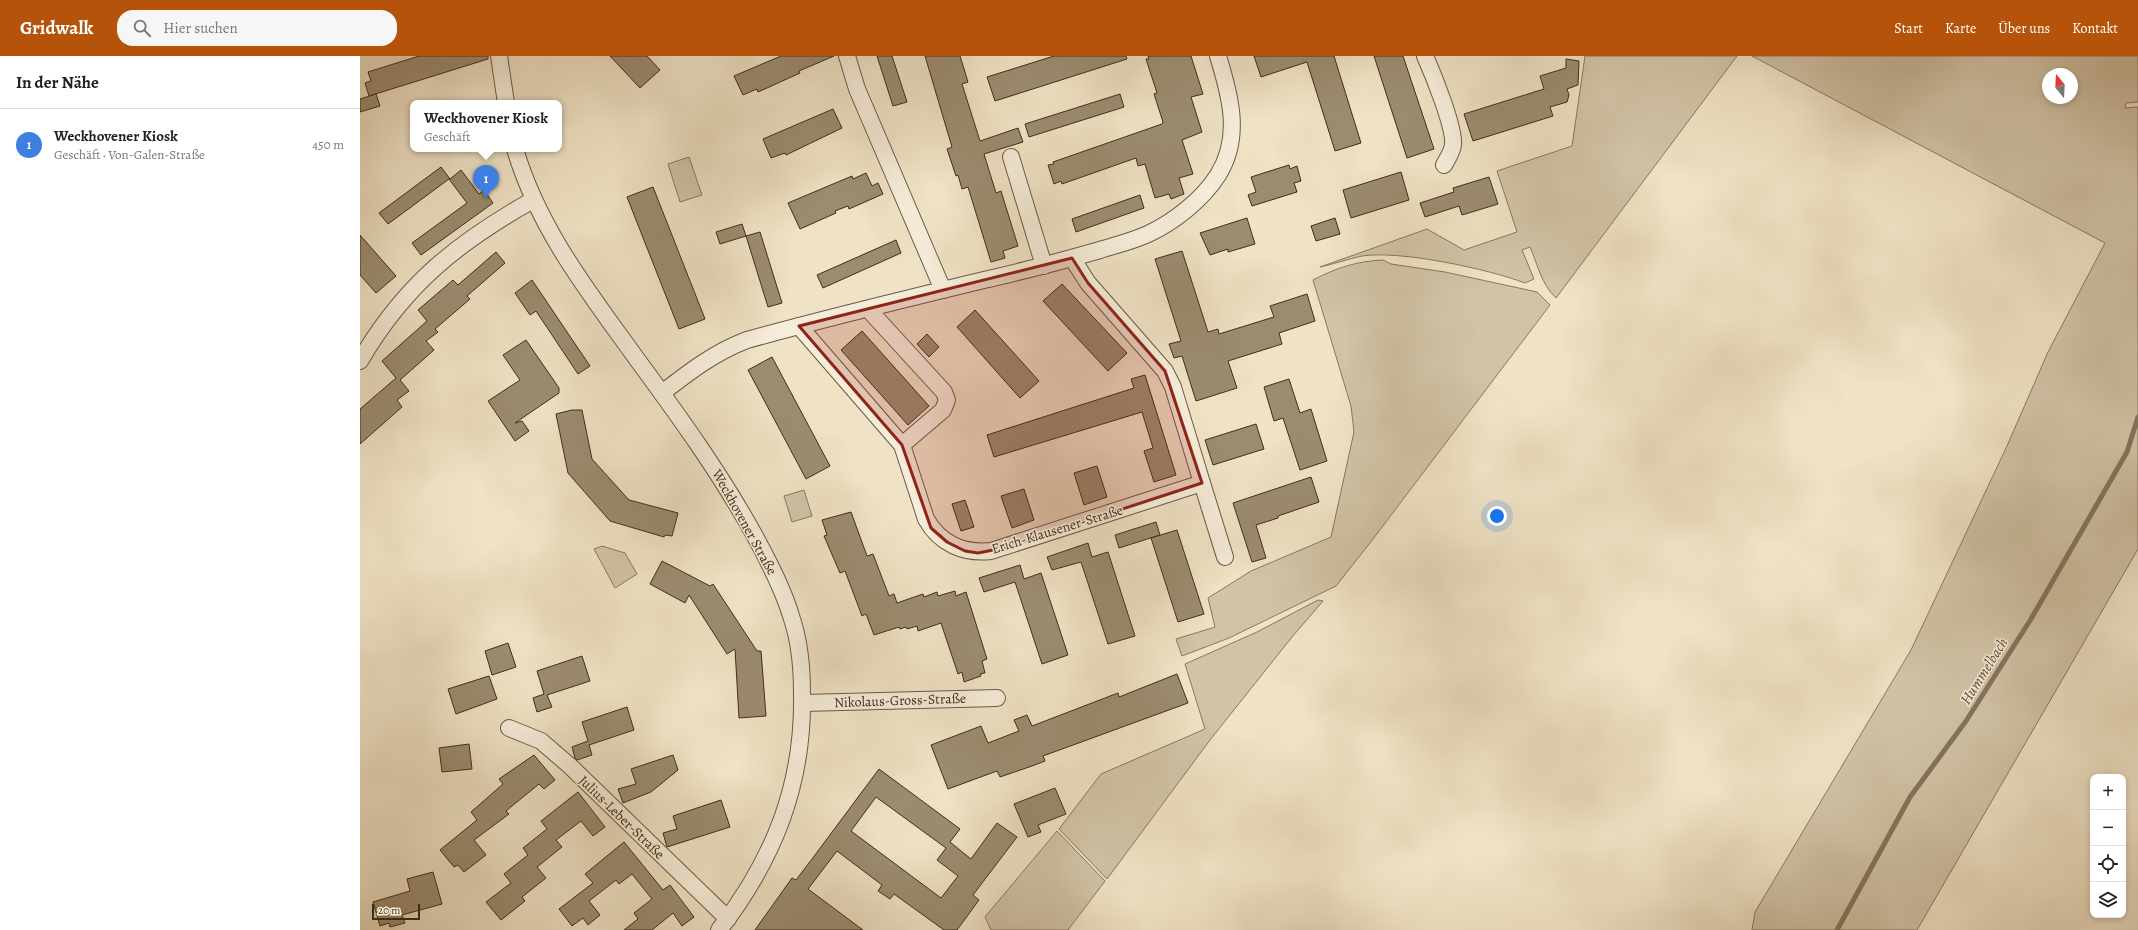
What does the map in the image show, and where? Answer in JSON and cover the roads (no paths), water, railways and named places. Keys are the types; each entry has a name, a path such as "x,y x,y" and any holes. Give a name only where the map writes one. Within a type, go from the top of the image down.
{"street":[{"path":"499,56 506,100"},
{"path":"847,56 857,89 943,290"},
{"path":"662,393 727,348 799,326 1044,266 1137,239 1165,224 1195,201 1218,176 1229,149 1233,118 1228,90 1218,56"},
{"path":"1425,56 1438,88 1452,133 1452,150 1444,165"},
{"name":"Weckhovener Straße","path":"516,152 533,200 554,241 569,265 662,393 722,479 772,569 792,617 800,657 802,703 801,739 797,768 780,827 760,866 724,924"},
{"path":"1011,157 1044,266"},
{"path":"360,361 390,315 425,276 479,232 533,200"},
{"path":"1072,258 1088,283 1165,371 1173,387 1225,556"},
{"path":"868,309 944,392 947,400 943,410 902,445"},
{"name":"Erich-Klausener-Straße","path":"799,326 902,445 926,520 931,528 954,547 972,552 991,551 1003,548 1202,483"},
{"name":"Nikolaus-Gross-Straße","path":"802,703 997,698"},
{"name":"Julius-Leber-Straße","path":"508,728 541,741 570,766 724,924"}],"waterway":[{"name":"Hummelbach","path":"1837,930 1910,797 1966,721 2031,619 2127,452 2138,417"}],"place":[{"name":"Weckhovener Kiosk","path":"486,198"}]}
